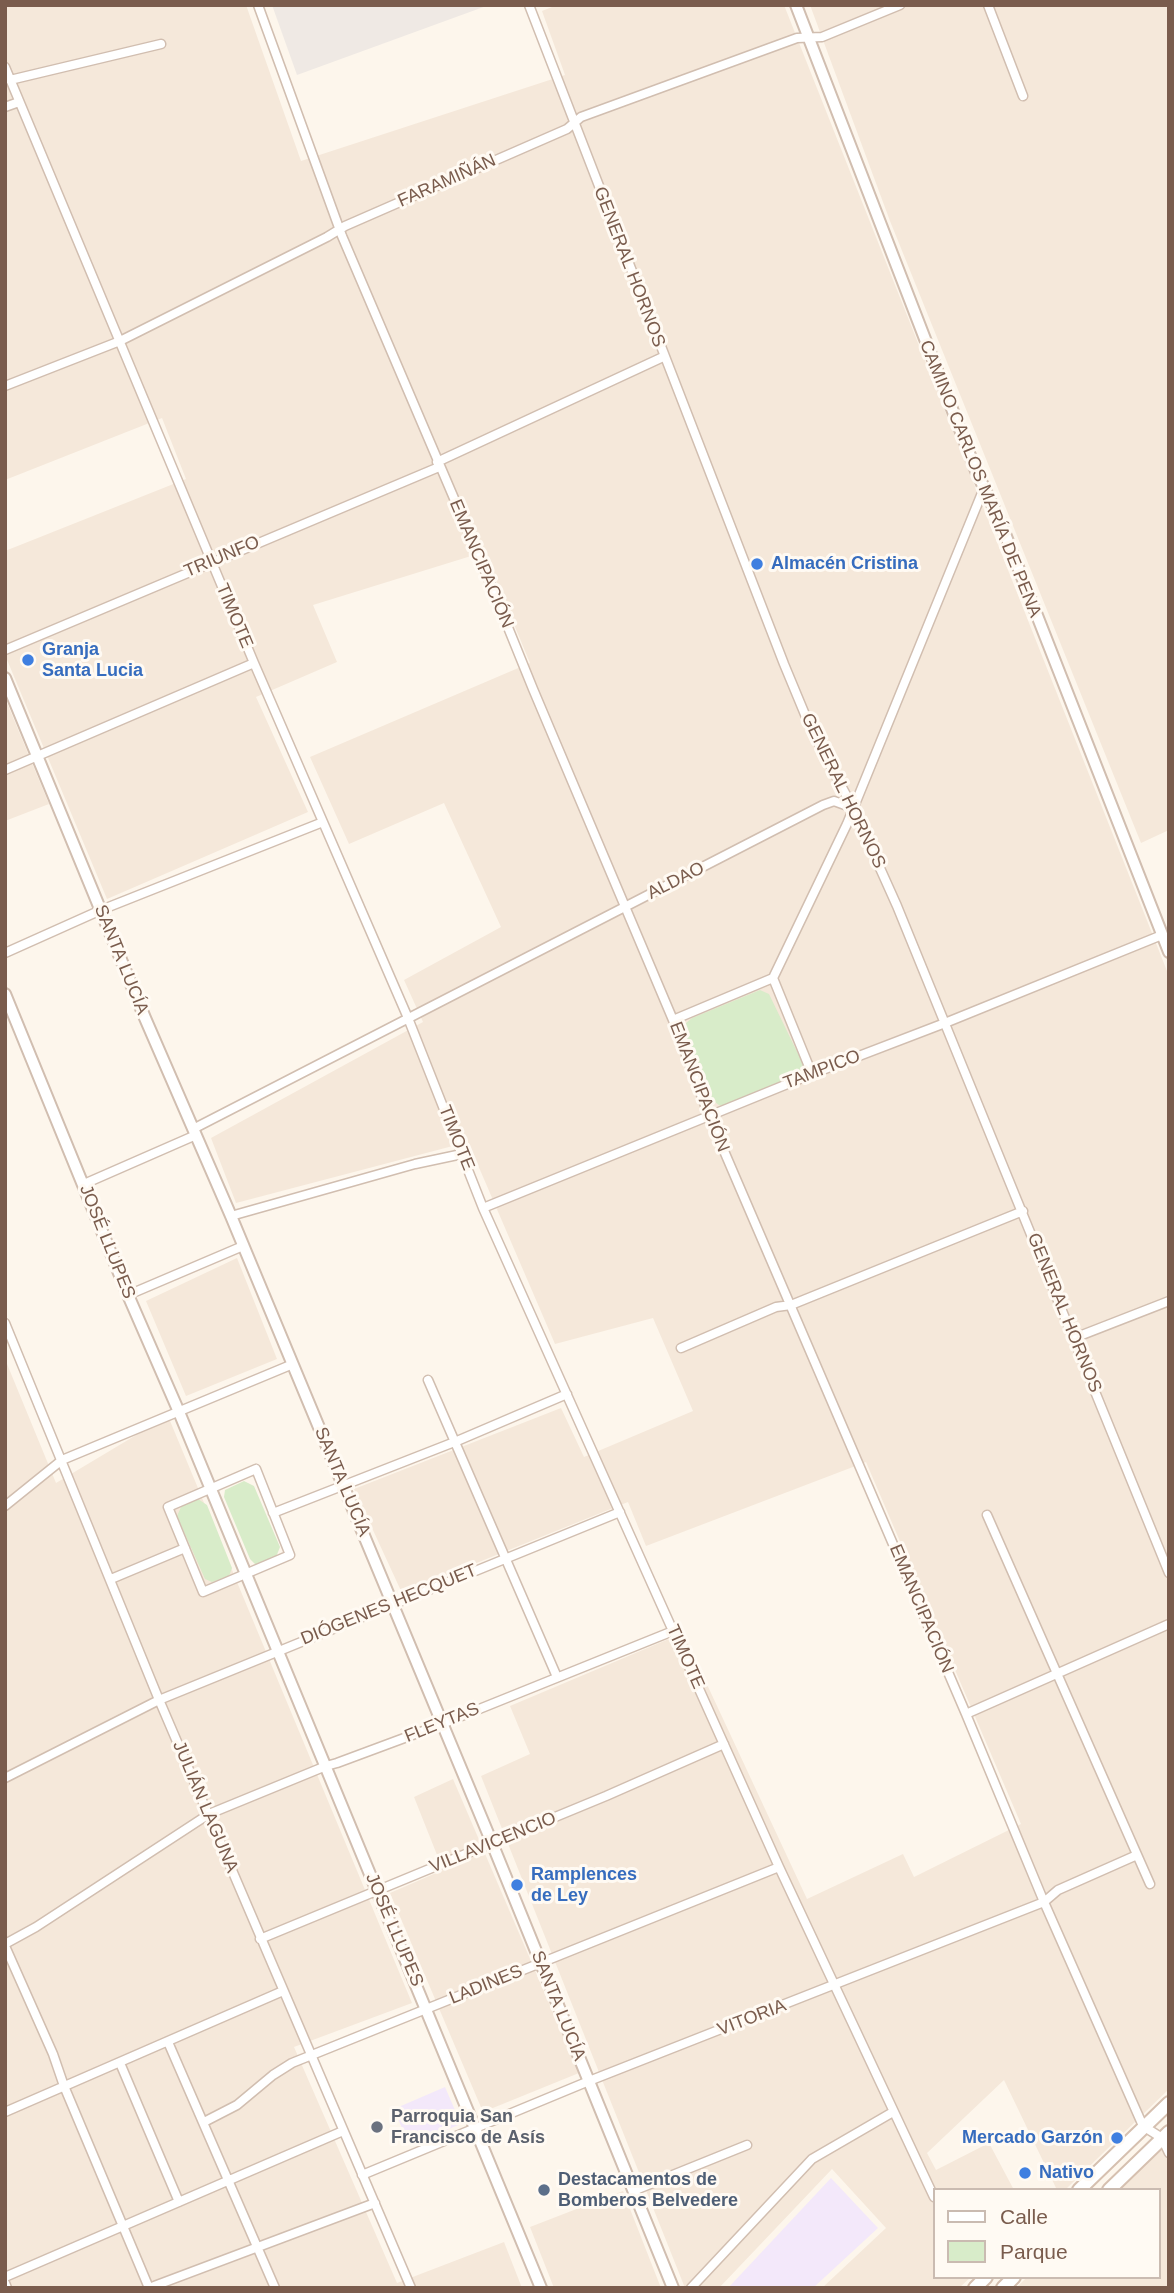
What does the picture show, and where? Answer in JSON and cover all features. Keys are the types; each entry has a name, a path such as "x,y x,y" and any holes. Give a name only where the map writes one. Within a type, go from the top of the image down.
{"main road":[{"path":"1081,2188 1169,2102"},
{"path":"1111,2188 1165,2135"}],"street":[{"name":"EMANCIPACIÓN","path":"258,5 340,229 673,1020 709,1116 1044,1902 1143,2126"},
{"name":"GENERAL HORNOS","path":"529,5 663,357 811,729 853,808 945,1023 1169,1573"},
{"name":"CAMINO CARLOS MARÍA DE PENA","path":"796,5 893,260 984,488 1000,521 1169,952"},
{"name":"FARAMIÑÁN","path":"5,386 120,341 340,229 566,129 573,122 797,38 822,37 900,5"},
{"path":"988,5 1023,96"},
{"path":"10,80 161,44"},
{"name":"TIMOTE","path":"5,66 211,562 408,1018 483,1208 779,1867 932,2193"},
{"path":"5,107 19,102"},
{"name":"TRIUNFO","path":"5,650 438,465 663,357"},
{"path":"673,1020 773,978 853,808 984,488"},
{"path":"5,770 254,663"},
{"name":"SANTA LUCÍA","path":"5,678 344,1485 673,2288"},
{"name":"ALDAO","path":"84,1184 194,1132 408,1018 823,805 834,801 853,808"},
{"path":"5,953 101,910 323,822"},
{"name":"TAMPICO","path":"483,1208 1161,935"},
{"path":"773,978 812,1074"},
{"name":"JOSÉ LLUPES","path":"5,994 128,1295 477,2128 541,2288"},
{"path":"231,1216 415,1164 462,1154"},
{"path":"681,1349 776,1307 791,1305 1023,1212"},
{"path":"128,1295 243,1246"},
{"path":"1074,1338 1169,1300"},
{"name":"JULIÁN LAGUNA","path":"5,1323 9,1343 62,1460 159,1700 411,2288"},
{"path":"5,1506 62,1460 293,1364"},
{"path":"428,1380 457,1441 557,1676"},
{"path":"273,1513 457,1441 567,1394"},
{"path":"256,1469 290,1555 203,1592 167,1507 211,1489 256,1469"},
{"name":"DIÓGENES HECQUET","path":"5,1778 159,1700 620,1512"},
{"path":"987,1515 1150,1884"},
{"path":"111,1579 185,1548"},
{"path":"966,1714 1169,1624"},
{"name":"FLEYTAS","path":"5,1945 209,1814 326,1766 442,1724 673,1630"},
{"name":"VILLAVICENCIO","path":"260,1939 724,1744"},
{"name":"VITORIA","path":"362,2175 589,2081 1044,1902 1058,1890 1137,1855"},
{"name":"LADINES","path":"204,2122 237,2105 282,2069 311,2056 779,1867"},
{"path":"5,1945 149,2288 374,2203"},
{"path":"5,2112 283,1992"},
{"path":"168,2042 275,2288"},
{"path":"120,2063 179,2202"},
{"path":"691,2288 812,2159 893,2112"},
{"path":"1143,2126 1165,2135 1169,2153"},
{"path":"5,2277 343,2131"},
{"path":"633,2191 747,2146"}],"shaded area":[{"path":"5,5 246,5 301,161 565,75 542,11 557,5 784,5 1169,976 1169,2089 1067,2188 1056,2188 1004,2080 927,2153 936,2170 989,2143 1013,2188 932,2188 932,2279 969,2279 959,2288 822,2288 886,2228 832,2169 719,2288 685,2288 481,1776 530,1754 510,1706 683,1633 807,1899 903,1854 914,1877 1021,1824 866,1462 646,1546 628,1502 402,1593 354,1489 561,1408 584,1457 693,1411 653,1318 555,1344 468,1142 236,1203 211,1138 423,1022 404,980 501,927 444,803 349,844 310,757 530,663 484,552 313,605 337,662 256,697 308,812 107,899 5,655 5,551 186,479 162,418 5,480"},
{"path":"272,5 489,5 297,75"},
{"path":"810,5 1169,5 1169,830 1141,843 890,221"},
{"path":"5,698 49,804 5,821"},
{"path":"237,1258 277,1359 186,1396 146,1301"},
{"path":"5,1359 56,1483 168,1416 412,2003 294,2047 397,2283 504,2242 522,2288 5,2288"},
{"path":"453,1779 579,2073 483,2112 390,1893 443,1870 414,1797"},
{"path":"445,2087 461,2124 409,2145 394,2109"},
{"path":"1169,2143 1169,2288 1016,2288 1025,2279 1160,2279 1160,2188 1121,2188"},
{"path":"831,2178 878,2228 813,2288 728,2288"},
{"path":"623,2191 661,2288 554,2288 530,2227"}],"green space":[{"path":"760,990 769,994 803,1064 802,1069 796,1077 723,1106 719,1105 712,1100 683,1034 685,1024 692,1018"},
{"path":"244,1481 254,1486 280,1547 276,1557 258,1564 250,1559 224,1497 225,1490"},
{"path":"198,1499 207,1505 232,1568 229,1576 212,1582 205,1579 177,1516 182,1505"}],"place":[{"name":"Almacén Cristina","path":"757,564"},
{"name":"Granja Santa Lucia","path":"28,660"},
{"name":"Ramplences de Ley","path":"517,1885"},
{"name":"Parroquia San Francisco de Asís","path":"377,2127"},
{"name":"Mercado Garzón","path":"1117,2138"},
{"name":"Nativo","path":"1025,2173"},
{"name":"Destacamentos de Bomberos Belvedere","path":"544,2190"}]}
